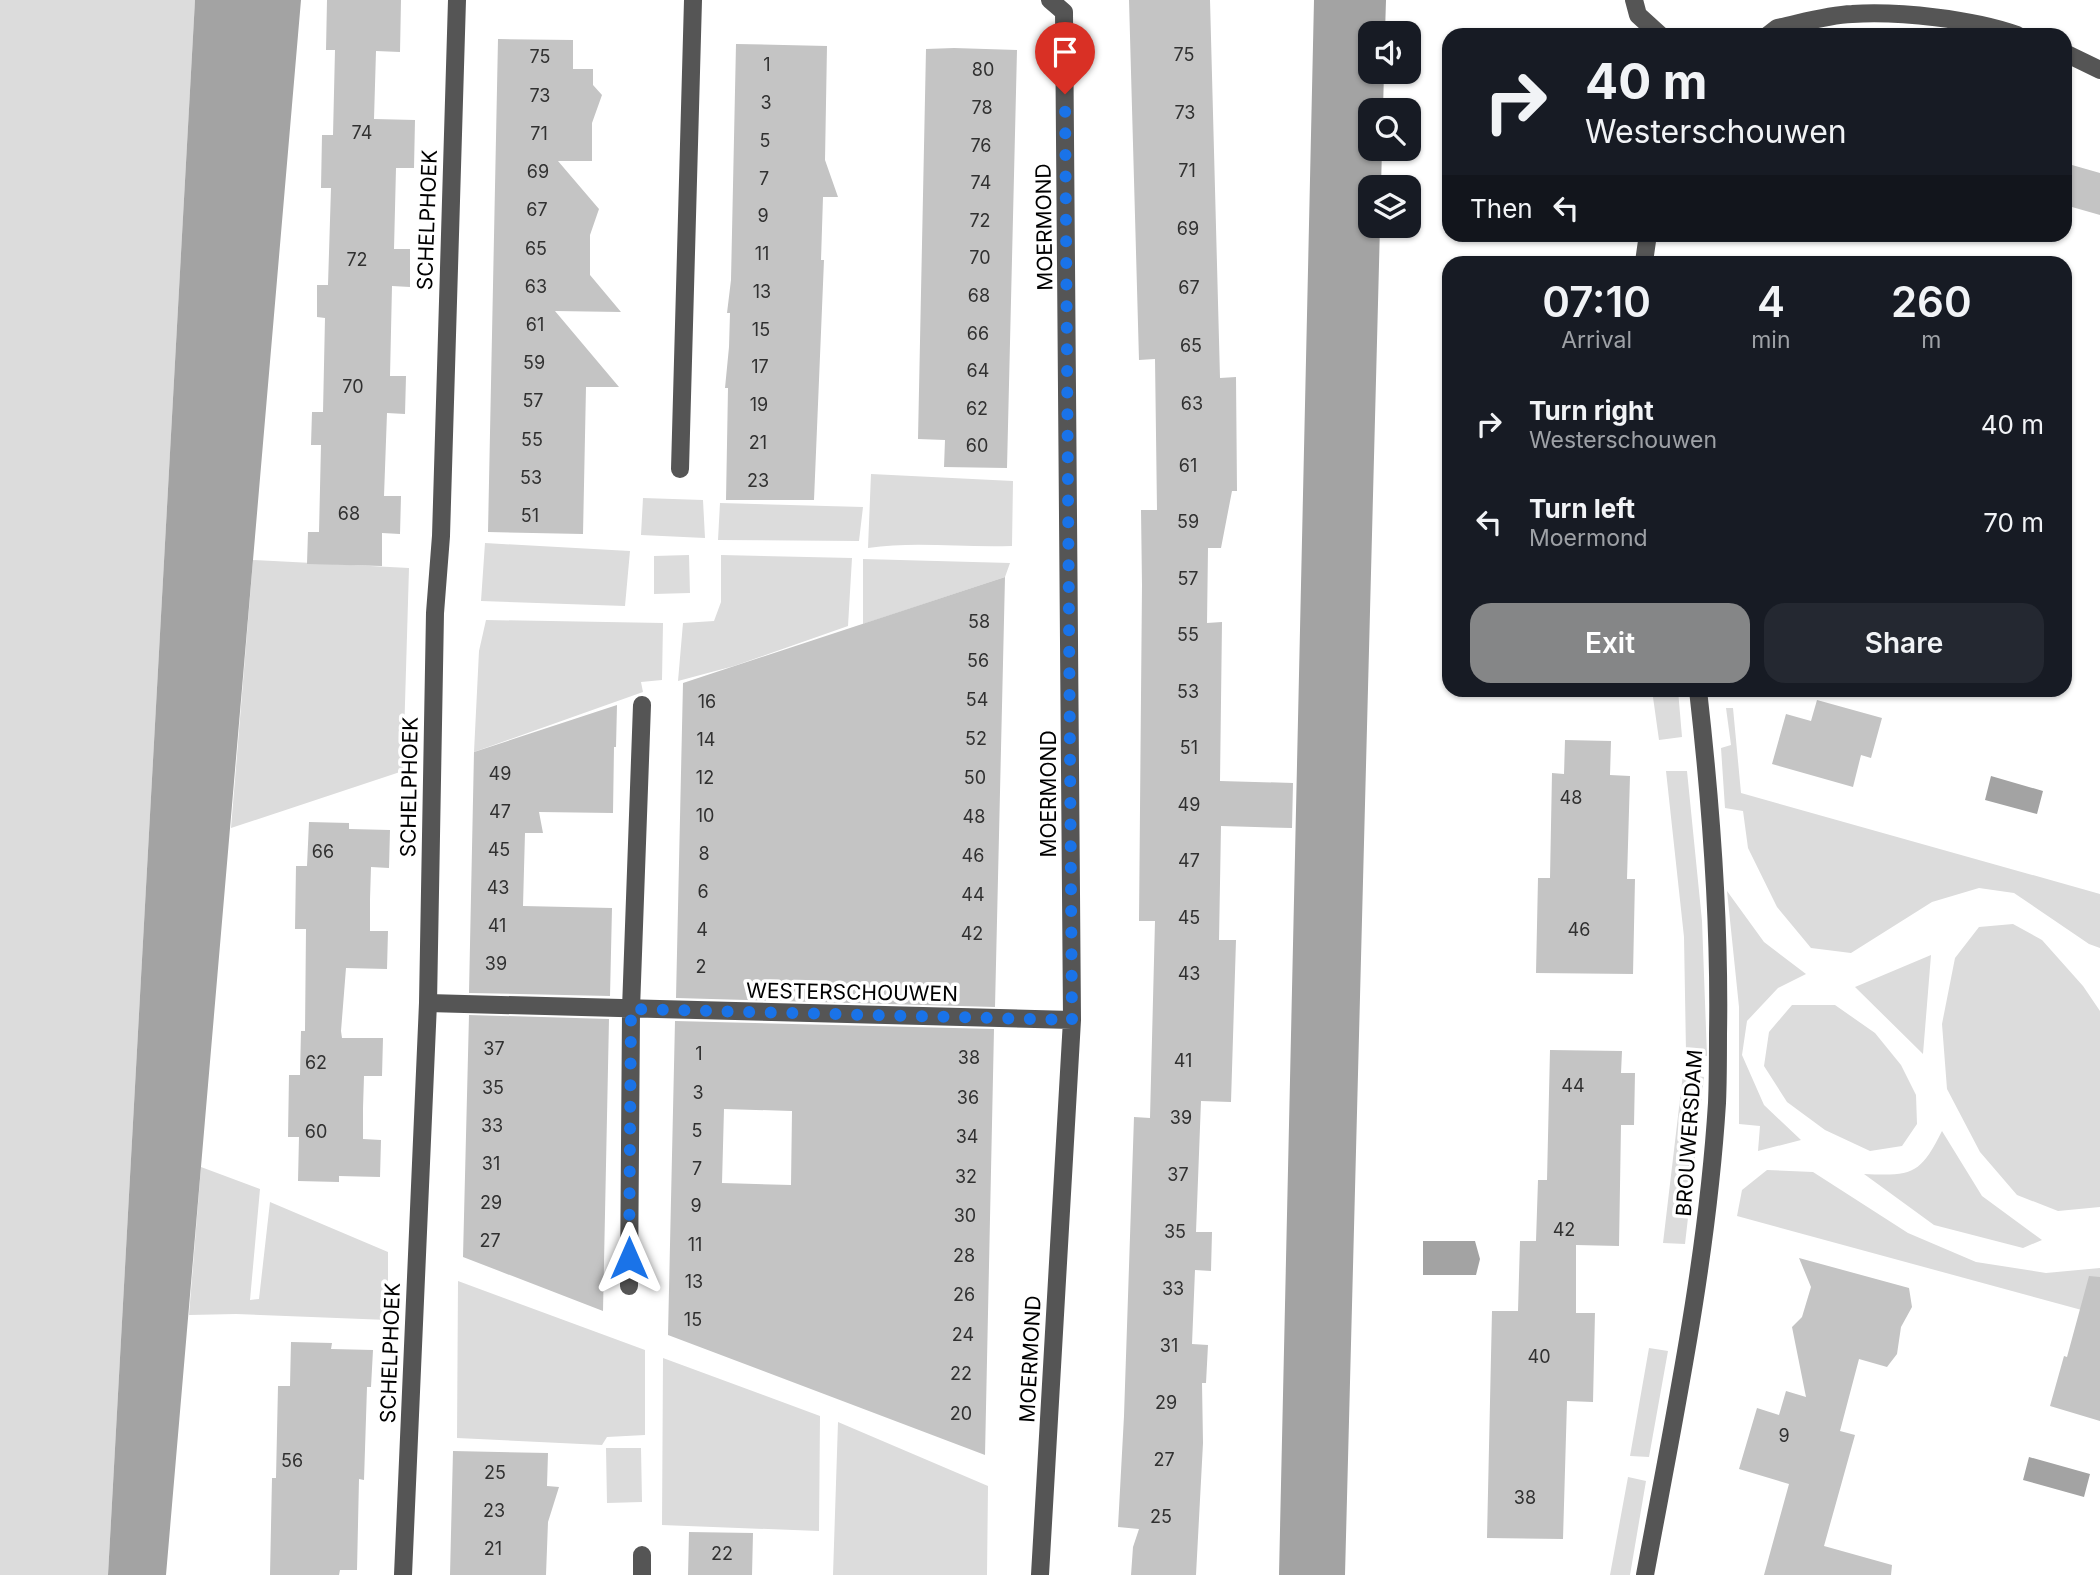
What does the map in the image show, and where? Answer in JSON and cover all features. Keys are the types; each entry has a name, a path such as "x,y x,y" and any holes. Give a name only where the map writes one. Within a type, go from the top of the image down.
{"street":[{"name":"SCHELPHOEK","path":"403,1575 428,1003 435,613 441,536 457,0"},
{"path":"680,469 693,0"},
{"path":"1634,0 1638,15 1652,28"},
{"name":"MOERMOND","path":"1040,1575 1072,1020 1061,4"},
{"path":"1777,28 1850,14 1925,16 1999,28"},
{"path":"2072,56 2100,70"},
{"name":"BROUWERSDAM","path":"1645,1575 1689,1337 1710,1191 1717,1100 1719,970 1712,834 1699,697"},
{"path":"629,1286 631,1009 642,705"},
{"name":"WESTERSCHOUWEN","path":"428,1003 1072,1020"},
{"path":"642,1555 642,1575"}],"shaded area":[{"path":"0,0 195,0 108,1575 0,1575"},
{"path":"195,0 301,0 166,1575 108,1575"},
{"path":"1314,0 1386,0 1385,21 1358,21 1358,84 1384,84 1383,98 1358,98 1358,161 1382,161 1381,175 1358,175 1358,238 1380,238 1345,1575 1279,1575"},
{"path":"871,474 1013,481 1012,546 904,545 868,548"},
{"path":"643,498 703,500 705,538 641,535"},
{"path":"720,503 863,507 859,541 718,540"},
{"path":"485,543 630,551 625,606 481,601"},
{"path":"689,555 690,593 654,594 654,556"},
{"path":"721,555 852,558 848,626 734,666 678,681 683,623 714,621 721,602"},
{"path":"863,559 1010,563 1005,577 863,624"},
{"path":"253,560 409,568 403,771 231,828"},
{"path":"486,620 663,623 662,680 641,682 643,692 474,752 479,651"},
{"path":"1653,697 1679,697 1682,737 1659,740"},
{"path":"1726,708 1733,708 1741,793 2100,894 2100,948 2089,944 2014,893 1979,888 1932,902 1851,953 1811,948 1777,907 1748,848 1743,811 1725,808 1721,748 1731,745"},
{"path":"1666,771 1687,771 1702,921 1707,1056 1686,1052 1684,937"},
{"path":"1991,776 2043,791 2037,814 1985,800"},
{"path":"1727,891 1764,942 1806,974 1778,988 1747,1021 1742,1055 1764,1105 1801,1140 1758,1151 1760,1126 1739,1124 1739,1007"},
{"path":"2013,924 2042,940 2083,986 2100,1011 2100,1207 2058,1211 2017,1195 1980,1152 1947,1089 1942,1024 1955,958 1979,927"},
{"path":"1931,955 1923,1054 1855,987"},
{"path":"1792,1005 1835,1005 1875,1033 1901,1065 1916,1095 1917,1124 1902,1146 1870,1151 1825,1130 1787,1102 1764,1066 1769,1032"},
{"path":"1683,1074 1704,1077 1685,1244 1663,1243"},
{"path":"1942,1131 1982,1196 2042,1240 2023,1248 1934,1225 1864,1174 1893,1174 1913,1170 1927,1157"},
{"path":"201,1167 260,1189 250,1300 259,1299 270,1202 388,1252 388,1320 236,1314 189,1315"},
{"path":"1767,1170 1813,1172 1908,1233 1976,1262 2046,1273 2100,1268 2100,1315 1737,1216 1742,1190"},
{"path":"1423,1241 1475,1241 1480,1259 1476,1275 1423,1275"},
{"path":"458,1281 645,1350 645,1435 607,1437 602,1445 457,1438"},
{"path":"1649,1348 1668,1351 1649,1457 1630,1456"},
{"path":"663,1358 820,1416 819,1531 662,1525"},
{"path":"838,1422 988,1486 987,1575 833,1575"},
{"path":"606,1448 641,1448 642,1502 607,1503"},
{"path":"2029,1457 2090,1474 2084,1497 2023,1480"},
{"path":"1628,1477 1646,1481 1630,1575 1610,1575"}],"building":[{"path":"327,0 401,0 400,52 376,51 374,119 415,120 414,168 396,168 394,249 410,249 410,287 392,286 390,376 406,376 405,414 387,413 384,496 401,496 400,534 382,533 382,566 307,564 308,532 319,532 321,445 311,445 312,412 323,412 325,318 317,317 317,285 328,285 331,188 321,188 322,135 333,135 335,50 326,50"},
{"path":"1129,0 1210,0 1220,378 1236,377 1237,491 1232,491 1221,548 1208,548 1207,623 1222,622 1220,781 1293,783 1292,828 1221,826 1219,940 1236,940 1231,1102 1201,1101 1196,1232 1212,1232 1211,1271 1195,1270 1192,1344 1208,1345 1206,1383 1202,1383 1203,1443 1196,1575 1131,1575 1133,1547 1139,1529 1118,1527 1134,1117 1150,1118 1155,921 1139,921 1141,510 1157,510 1155,359 1139,360"},
{"path":"498,39 573,40 573,69 593,69 593,85 602,95 592,123 592,161 558,161 599,209 590,235 590,275 621,312 555,311 619,387 586,387 583,534 488,532"},
{"path":"736,44 827,46 825,160 838,197 823,197 821,260 824,260 814,500 726,500 728,388 725,388 729,347 730,313 727,313 731,280"},
{"path":"926,49 1017,50 1007,468 944,467 945,440 918,439"},
{"path":"2072,165 2100,173 2100,215 2072,207"},
{"path":"1005,577 995,1007 676,998 683,683"},
{"path":"1817,700 1882,718 1871,758 1861,755 1853,787 1772,764 1786,714 1811,721"},
{"path":"617,705 613,813 539,812 543,833 525,833 523,906 612,908 610,996 469,993 474,752"},
{"path":"1565,740 1611,741 1610,775 1630,776 1627,879 1635,879 1633,974 1536,973 1538,878 1550,878 1552,773 1564,774"},
{"path":"309,822 349,823 349,829 390,830 389,868 371,867 370,899 370,931 388,931 387,969 346,968 341,1031 342,1038 383,1038 382,1076 364,1076 363,1108 363,1139 381,1140 380,1177 339,1176 339,1182 298,1181 299,1137 288,1137 289,1075 300,1075 301,1031 305,1031 306,929 295,929 296,866 307,866"},
{"path":"469,1015 609,1019 603,1311 463,1257"},
{"path":"675,1021 994,1029 985,1455 668,1335","holes":["724,1109 792,1111 791,1185 722,1183"]},
{"path":"1550,1050 1622,1051 1621,1073 1635,1073 1634,1125 1621,1125 1619,1246 1576,1245 1576,1313 1595,1313 1593,1402 1567,1401 1563,1539 1487,1538 1492,1311 1518,1311 1520,1241 1536,1241 1538,1180 1547,1180"},
{"path":"1799,1258 1909,1288 1912,1307 1901,1327 1897,1354 1887,1367 1859,1359 1840,1431 1855,1435 1824,1546 1892,1565 1891,1575 1764,1575 1789,1484 1739,1469 1757,1408 1779,1415 1786,1391 1806,1397 1792,1327 1802,1317 1811,1287"},
{"path":"2089,1276 2100,1277 2100,1421 2050,1406 2064,1356 2067,1357"},
{"path":"291,1342 332,1343 331,1349 373,1350 371,1387 367,1387 364,1480 359,1479 357,1570 340,1570 339,1575 270,1575 272,1478 276,1478 278,1386 290,1386"},
{"path":"453,1451 548,1453 547,1486 559,1487 548,1522 546,1575 450,1575"},
{"path":"689,1532 753,1533 752,1575 688,1575"}],"route":[{"path":"629,1258 631,1009 1072,1020 1065,94"}]}
